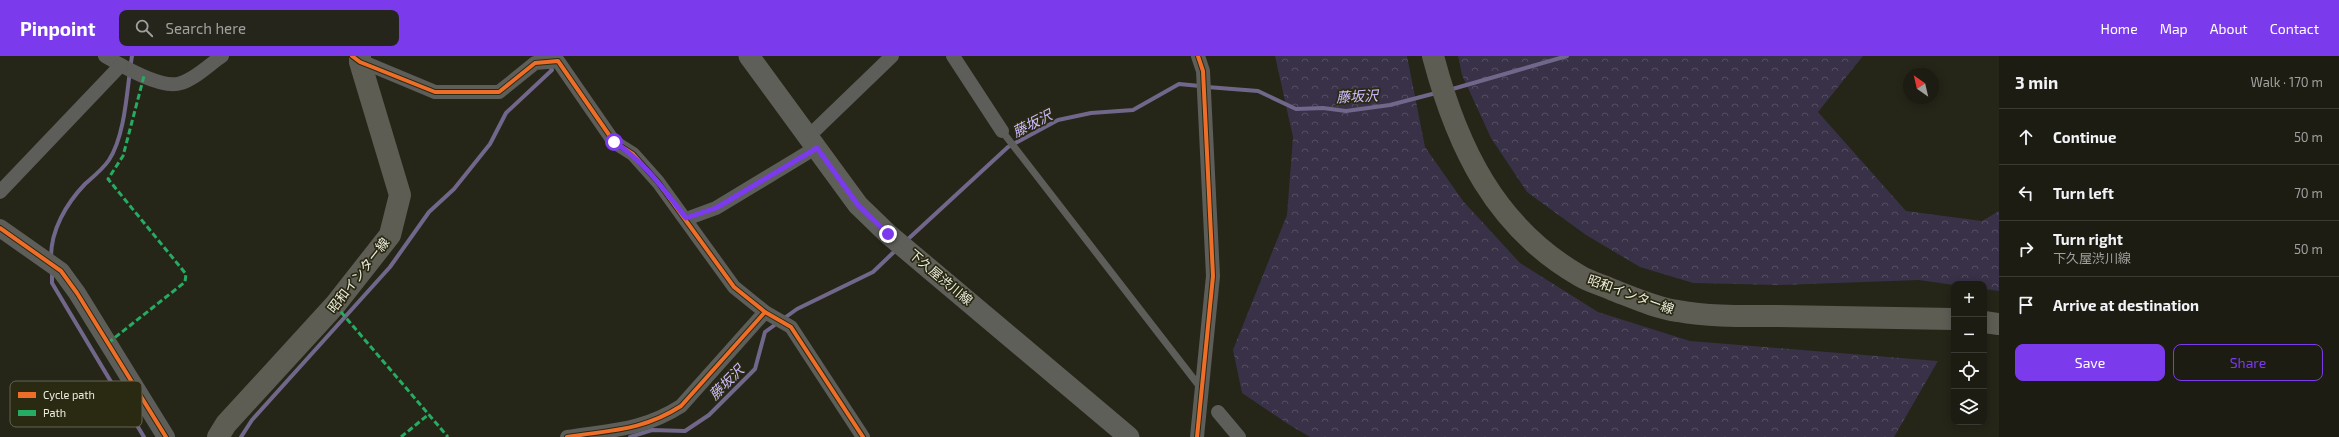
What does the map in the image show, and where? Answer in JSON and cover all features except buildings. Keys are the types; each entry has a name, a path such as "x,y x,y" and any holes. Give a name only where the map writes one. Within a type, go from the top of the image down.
{"main road":[{"name":"下久屋渋川線","path":"749,56 858,205 888,234 916,255 1129,437"},
{"name":"昭和インター線","path":"1433,56 1439,79 1462,145 1479,177 1500,208 1522,232 1553,259 1581,276 1626,295 1679,312 1790,316 1951,318"},
{"name":"昭和インター線","path":"218,437 226,424 335,306 390,235 400,195 357,58"},
{"path":"1987,322 1999,324"}],"street":[{"path":"104,56 167,85 182,83 222,56"},
{"path":"686,218 716,208 813,142 892,56"},
{"path":"953,56 1002,131"},
{"path":"1197,437 1212,276 1204,78 1198,56"},
{"path":"357,58 436,92 499,92 535,63 560,58 614,142 633,154 658,182 686,218 734,287 764,312 791,327 863,437"},
{"path":"0,192 121,65"},
{"path":"0,228 61,270 131,381"},
{"path":"567,437 618,431 669,413 681,406 764,312"},
{"path":"142,398 166,437"},
{"path":"1218,412 1239,437"}],"lane":[{"path":"1002,131 1202,388"}],"green space":[{"path":"1275,56 1407,56 1425,147 1463,201 1520,263 1598,312 1690,341 1938,361 1894,437 1310,437 1242,393 1233,350 1287,215 1293,137"},
{"path":"1458,56 1863,56 1818,112 1906,211 1982,221 1999,211 1999,291 1987,289 1987,281 1951,281 1951,285 1919,280 1782,285 1693,283 1640,267 1586,235 1527,192 1491,138 1462,75"}],"waterway":[{"path":"51,257 57,227 66,209 85,184 107,163 115,149 125,110 132,56"},
{"name":"藤坂沢","path":"1449,90 1567,56"},
{"path":"241,437 252,420 390,267 429,212 454,189 490,144 506,113 552,70 549,65"},
{"name":"藤坂沢","path":"906,241 1008,147 1058,120 1091,113 1133,110 1179,84 1200,86"},
{"name":"藤坂沢","path":"1207,87 1258,91 1296,109 1323,108 1346,111 1390,105 1436,93"},
{"name":"藤坂沢","path":"630,437 652,430 685,431 709,415 755,369 765,332 797,309 873,272 897,249"},
{"path":"52,272 52,283 111,381"},
{"path":"138,427 144,437"}],"marked path":[{"path":"108,343 185,282 186,274 108,179 123,156 144,76"},
{"path":"335,305 448,437"},
{"path":"401,437 429,414"}],"cycle path":[{"path":"352,56 360,62 435,92 499,92 535,63 558,61 614,142 633,154 658,182 734,287 765,312 791,327 863,437"},
{"path":"1197,437 1213,276 1203,71 1198,56"},
{"path":"0,228 61,271 77,293 131,381"},
{"path":"567,437 612,431 639,425 667,414 681,406 765,312"},
{"path":"142,398 166,437"}],"route":[{"path":"614,142 633,154 658,182 686,218 716,208 817,148 858,205 888,234"}]}
